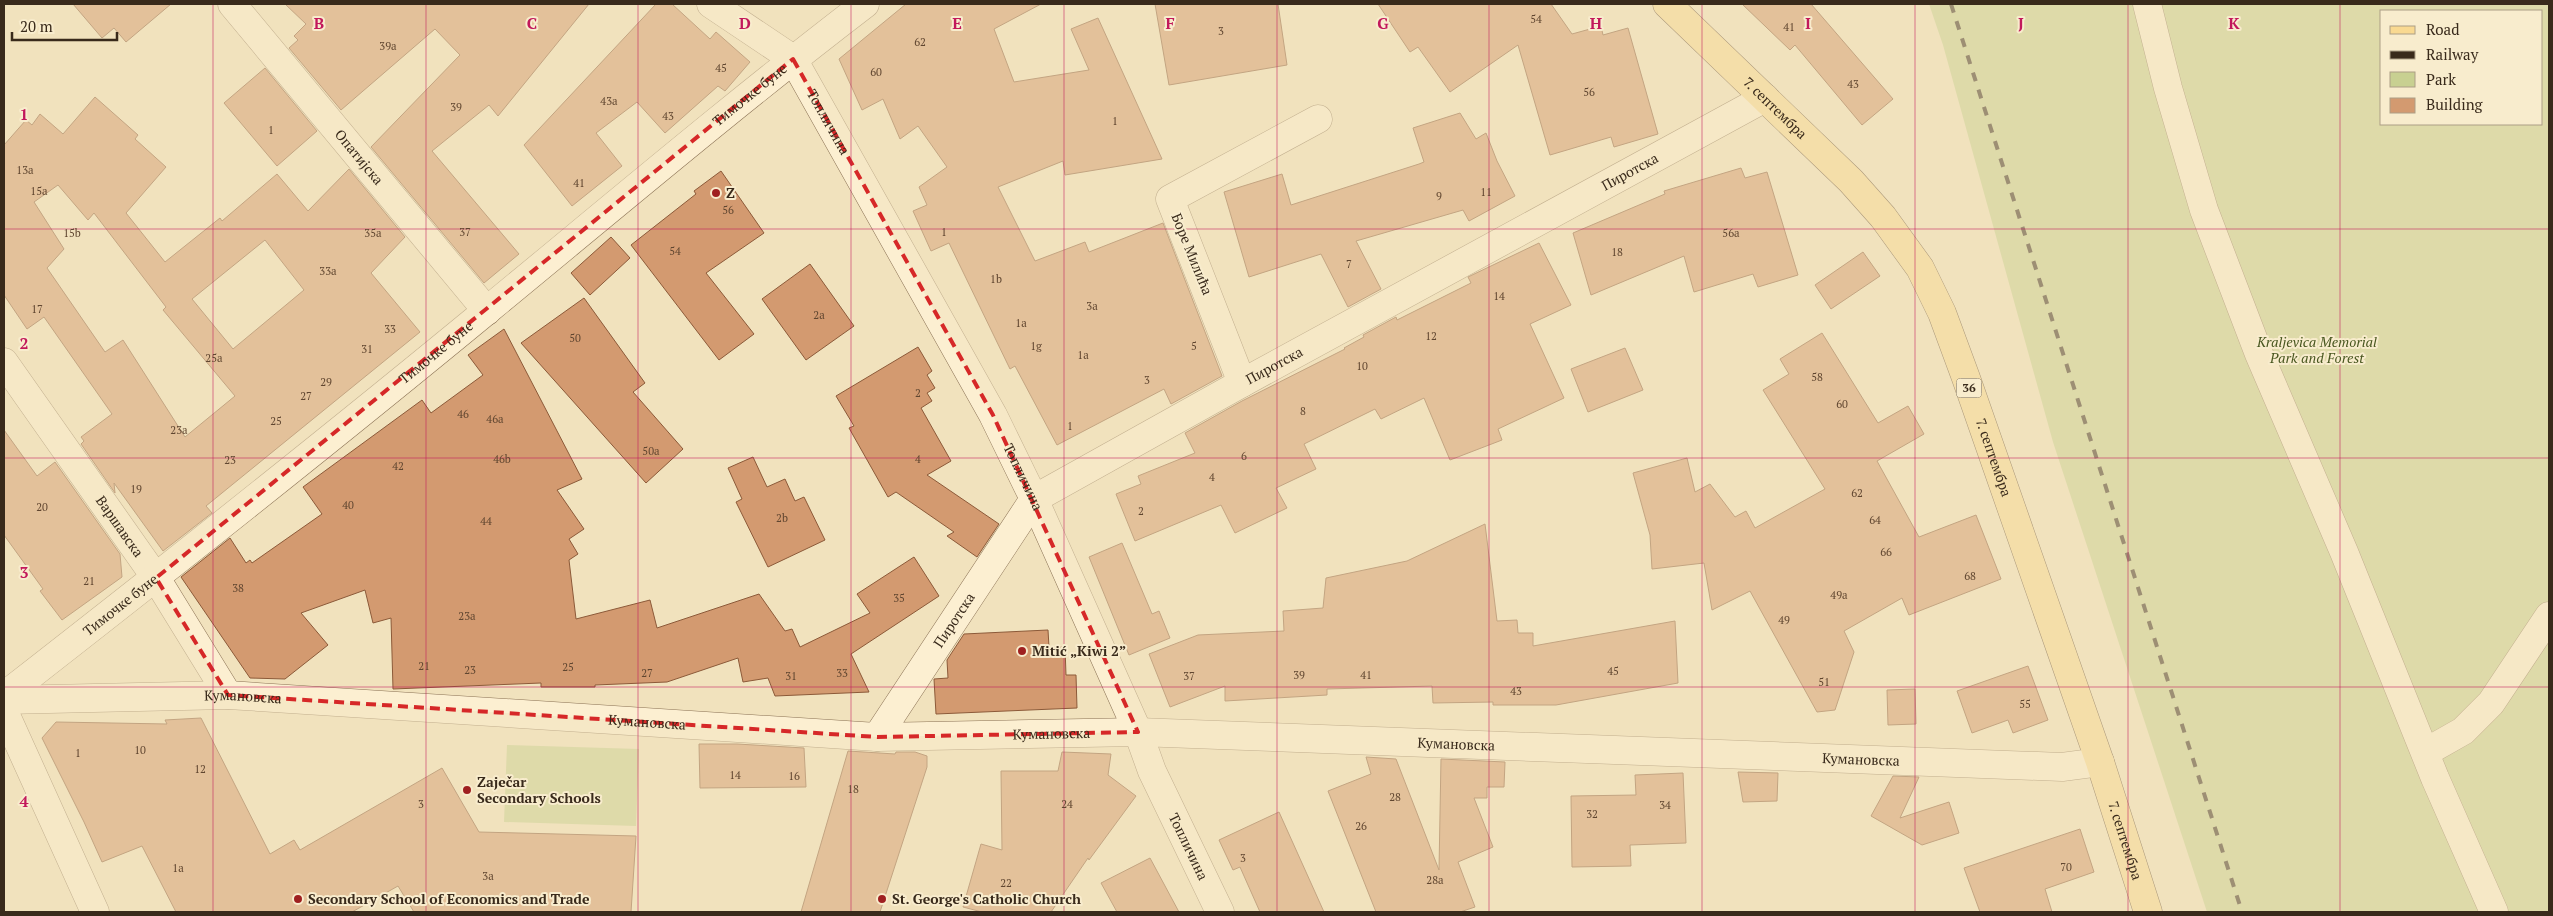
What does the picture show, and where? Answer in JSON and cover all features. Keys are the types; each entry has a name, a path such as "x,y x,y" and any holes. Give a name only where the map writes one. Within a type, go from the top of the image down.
{"main road":[{"name":"7. септембра","path":"1667,4 1851,181 1883,218 1920,268 1942,313 1966,378 2100,762 2148,912"}],"street":[{"name":"Опатијска","path":"232,4 487,311"},
{"path":"711,4 793,59"},
{"name":"Тимочке буне","path":"4,698 487,311 793,59 865,4"},
{"path":"2147,4 2173,104 2211,228 2259,354 2344,552 2435,778 2494,912"},
{"name":"Топличина","path":"793,59 993,415 1034,499 1138,732 1152,771 1220,912"},
{"name":"Пиротска","path":"877,737 1034,499 1242,383 1765,98"},
{"name":"Боре Милића","path":"1242,383 1170,199 1318,119"},
{"name":"Варшавска","path":"4,362 156,578 228,696"},
{"path":"2426,752 2463,731 2491,703 2549,616"},
{"name":"Кумановска","path":"4,698 228,696 877,737 1138,732 2062,767 2100,762"},
{"path":"4,711 95,912"}],"highlighted area":[{"path":"793,59 993,415 1138,732 877,737 228,695 156,578"}],"green space":[{"name":"Kraljevica Memorial Park and Forest","path":"1929,4 2549,4 2549,912 2207,912 2053,442 1943,45"},
{"path":"507,745 639,749 636,826 504,822"}],"building":[{"path":"73,4 171,4 126,42 114,28 102,38"},
{"path":"285,4 589,4 498,116 489,105 432,151 519,254 484,283 371,147 460,55 435,29 341,110 289,48 298,40 294,36 306,24"},
{"path":"656,4 672,4 710,39 716,32 750,62 725,91 718,86 665,133 637,102 596,133 622,166 572,206 524,145"},
{"path":"906,4 1041,4 994,29 1014,82 1089,70 1071,29 1098,18 1162,159 1065,175 1063,161 998,187 1035,261 1085,242 1089,252 1163,223 1222,376 1171,404 1164,389 1057,445 1015,366 1010,369 949,243 931,251 913,211 927,205 919,187 947,167 918,126 900,139 883,99 862,110 839,59"},
{"path":"1155,4 1278,4 1287,65 1169,85"},
{"path":"1378,4 1551,4 1572,34 1601,26 1603,35 1628,28 1658,134 1614,147 1611,137 1550,155 1518,45 1450,92 1418,47 1410,52"},
{"path":"1742,4 1811,4 1893,99 1862,125 1795,45 1790,50"},
{"path":"265,68 317,131 277,166 224,103"},
{"path":"95,97 138,135 135,139 166,167 126,213 165,262 220,218 222,221 277,174 308,211 349,169 405,237 371,273 420,332 206,506 212,513 163,551 114,483 115,493 81,444 84,441 81,437 112,414 44,317 27,329 4,295 4,145 26,120 32,125 40,114 63,134","holes":["58,185 88,220 94,213 166,307 163,310 235,396 185,437 123,340 105,352 47,268 64,249 34,202","265,240 304,290 233,349 192,299"]},
{"path":"1460,113 1476,139 1486,133 1497,161 1515,196 1469,221 1463,210 1356,241 1381,289 1348,307 1321,254 1249,277 1224,192 1282,174 1291,205 1419,164 1424,162 1413,128"},
{"path":"1741,168 1745,178 1767,172 1798,275 1758,287 1753,274 1694,292 1684,256 1591,295 1573,233 1665,194 1664,191"},
{"path":"721,171 764,233 706,273 754,334 719,360 631,245 696,194 694,191"},
{"path":"611,237 630,258 590,295 571,273"},
{"path":"1539,243 1571,305 1530,324 1564,398 1498,429 1502,440 1450,460 1424,398 1381,419 1375,409 1304,444 1316,469 1276,488 1287,508 1235,533 1221,505 1135,541 1116,494 1141,484 1138,476 1195,453 1185,433 1242,401 1345,349 1364,337 1363,335 1396,317 1397,320 1471,283 1468,277"},
{"path":"1863,252 1880,276 1831,309 1815,285"},
{"path":"810,264 854,326 806,360 762,299"},
{"path":"584,298 645,383 633,392 683,449 646,483 521,343"},
{"path":"504,329 582,479 557,490 584,529 569,539 578,554 569,560 576,619 650,600 657,628 759,594 785,631 792,629 800,647 870,613 857,594 914,557 939,596 851,654 869,692 775,696 768,678 743,682 738,658 667,682 595,685 595,687 541,687 541,683 393,689 391,618 373,623 365,590 301,613 328,645 285,679 250,678 181,577 230,538 246,563 250,560 252,563 322,514 303,487 422,400 431,413 483,375 468,355"},
{"path":"1822,333 1878,423 1908,406 1924,434 1877,461 1919,537 1976,515 2001,579 1909,615 1902,598 1844,631 1854,652 1835,710 1817,712 1750,591 1712,610 1704,563 1652,569 1650,535 1633,473 1687,458 1695,492 1710,484 1735,517 1746,511 1755,528 1825,489 1763,390 1789,374 1780,359"},
{"path":"918,347 932,371 927,375 935,388 927,393 932,401 921,408 951,461 927,475 999,524 977,557 947,536 954,532 896,492 888,497 849,428 854,426 836,396"},
{"path":"1625,348 1643,390 1588,412 1571,369"},
{"path":"4,430 37,476 55,462 120,554 122,577 62,620 40,591 43,589 4,535"},
{"path":"753,457 767,487 785,479 795,501 804,497 825,540 768,567 736,502 742,499 728,468"},
{"path":"1485,524 1497,621 1517,620 1518,633 1533,633 1533,646 1675,621 1678,683 1556,705 1493,705 1493,702 1433,703 1432,686 1327,689 1327,695 1225,701 1225,686 1170,707 1149,654 1198,635 1284,631 1283,611 1323,608 1326,578 1407,561"},
{"path":"1122,543 1152,614 1159,611 1170,638 1129,655 1089,557"},
{"path":"1048,630 1049,647 1065,647 1066,675 1076,675 1077,708 936,714 934,679 948,678 947,660 964,634"},
{"path":"2028,666 2048,720 2013,733 2008,720 1972,733 1957,691"},
{"path":"1915,689 1916,724 1888,725 1887,690"},
{"path":"201,718 270,854 294,840 300,850 442,768 479,832 636,836 631,912 414,912 398,886 352,912 176,912 142,846 102,862 42,738 56,722 167,724 165,720"},
{"path":"699,744 804,748 806,787 700,788"},
{"path":"848,751 895,754 896,752 915,752 927,756 927,767 880,912 801,912"},
{"path":"1062,752 1111,754 1108,775 1136,796 1089,860 1088,858 1051,912 982,912 963,907 981,844 1002,850 1001,771 1058,771"},
{"path":"1366,757 1396,759 1439,870 1441,759 1505,762 1504,787 1487,787 1487,798 1474,798 1493,847 1458,862 1475,907 1460,912 1376,912 1328,791 1371,774"},
{"path":"1738,772 1778,773 1777,801 1743,802"},
{"path":"1683,773 1686,843 1630,845 1631,866 1572,867 1571,796 1636,795 1635,775"},
{"path":"1893,776 1919,777 1900,818 1949,802 1959,833 1922,845 1871,816"},
{"path":"1279,812 1324,912 1260,912 1240,867 1233,870 1219,840"},
{"path":"2080,829 2094,872 2045,889 2052,912 1980,912 1964,868"},
{"path":"1150,858 1179,912 1117,912 1101,883"}],"railway":[{"path":"1951,4 2242,912"}],"place":[{"name":"Z","path":"716,193"},
{"name":"Mitić „Kiwi 2”","path":"1022,651"},
{"name":"Zaječar Secondary Schools","path":"467,790"},
{"name":"Secondary School of Economics and Trade","path":"298,899"},
{"name":"St. George's Catholic Church","path":"882,899"}]}
